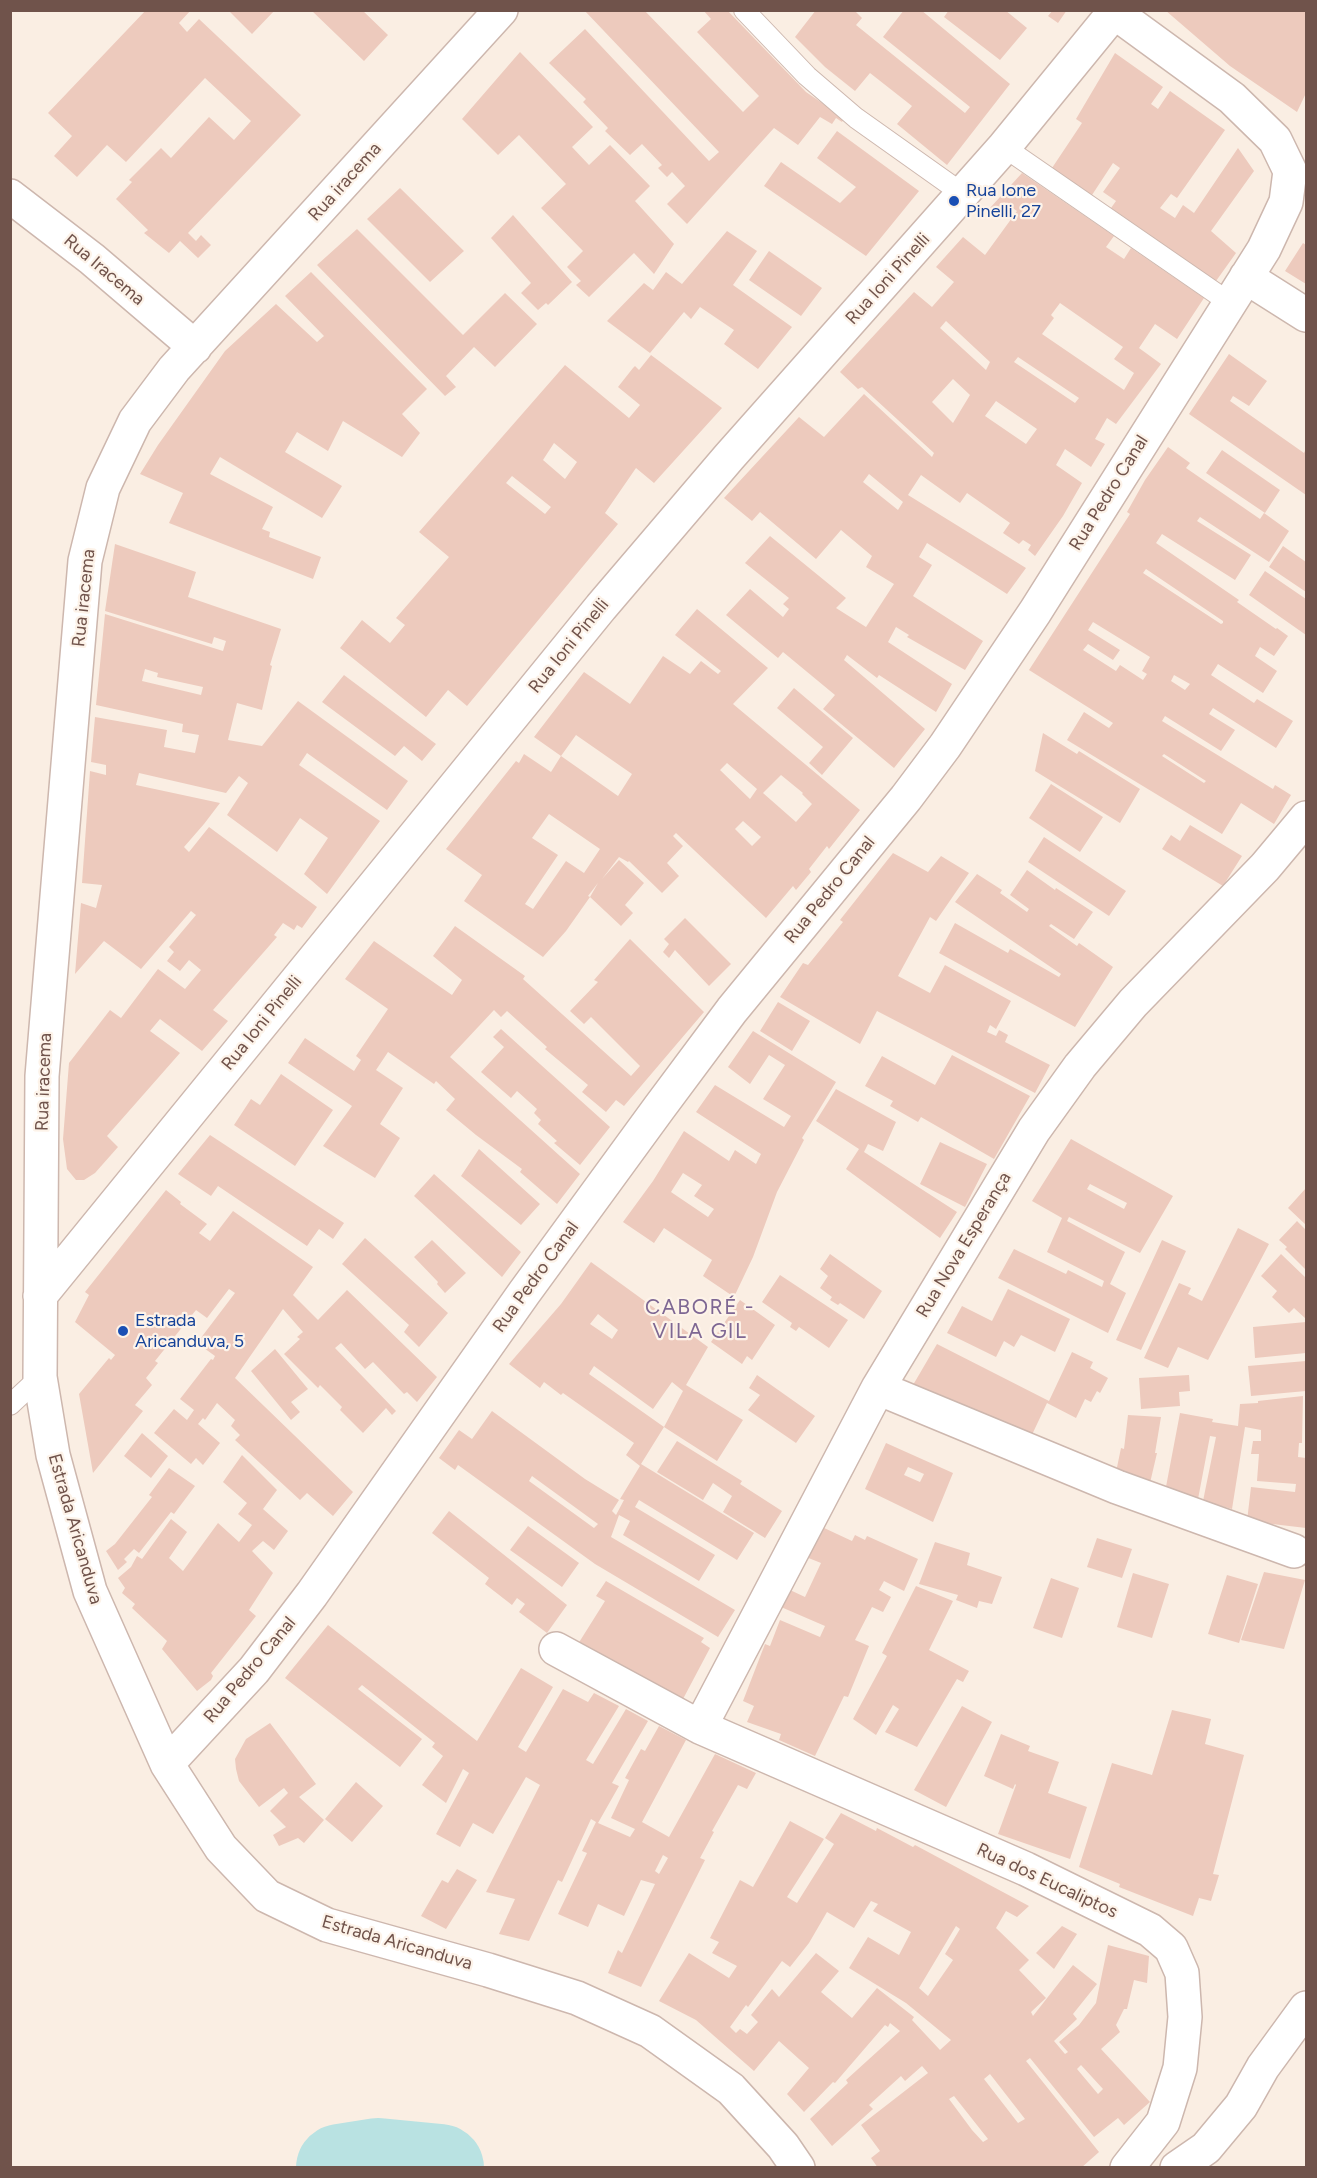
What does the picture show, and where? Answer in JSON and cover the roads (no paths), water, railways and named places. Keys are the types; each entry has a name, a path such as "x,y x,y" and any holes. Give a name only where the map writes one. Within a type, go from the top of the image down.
{"street":[{"name":"Rua iracema","path":"40,1296 42,1076 85,561 103,488 135,421 174,369 501,10"},
{"name":"Rua Ioni Pinelli","path":"40,1296 601,608 722,466 1004,147 1115,11"},
{"name":"Rua Pedro Canal","path":"167,1764 254,1670 312,1594 665,1099 732,1010 906,798 945,746 1029,621 1264,249 1286,202 1290,171 1275,140 1232,98 1115,11"},
{"name":"Rua Iracema","path":"10,196 92,259 195,347"},
{"path":"1238,290 1306,315"},
{"name":"Rua Nova Esperança","path":"700,1726 878,1388 1034,1130 1080,1066 1133,1003 1265,867 1306,818"},
{"name":"Estrada Aricanduva","path":"40,1296 40,1377 53,1455 90,1591 167,1764 221,1848 267,1896 327,1925 488,1970 577,1998 650,2031 731,2089 783,2146 798,2168"},
{"path":"878,1388 1117,1487 1294,1551"},
{"name":"Rua dos Eucaliptos","path":"556,1649 700,1726 1026,1869 1150,1930 1171,1948 1182,1973 1185,2016 1180,2068 1163,2122 1127,2168"},
{"path":"1177,2168 1206,2148 1241,2106 1263,2067 1306,2008"}],"lane":[{"path":"744,10 807,76 856,118 963,194"},
{"path":"1004,147 1238,290"},
{"path":"10,1405 40,1377"}],"waterway":[{"path":"340,2168 378,2162 440,2168"}],"place":[{"name":"Rua Ione Pinelli, 27","path":"954,201"},
{"name":"Estrada Aricanduva, 5","path":"123,1331"}],"district":[{"name":"CABORÉ - VILA GIL","path":"700,1320"}]}
